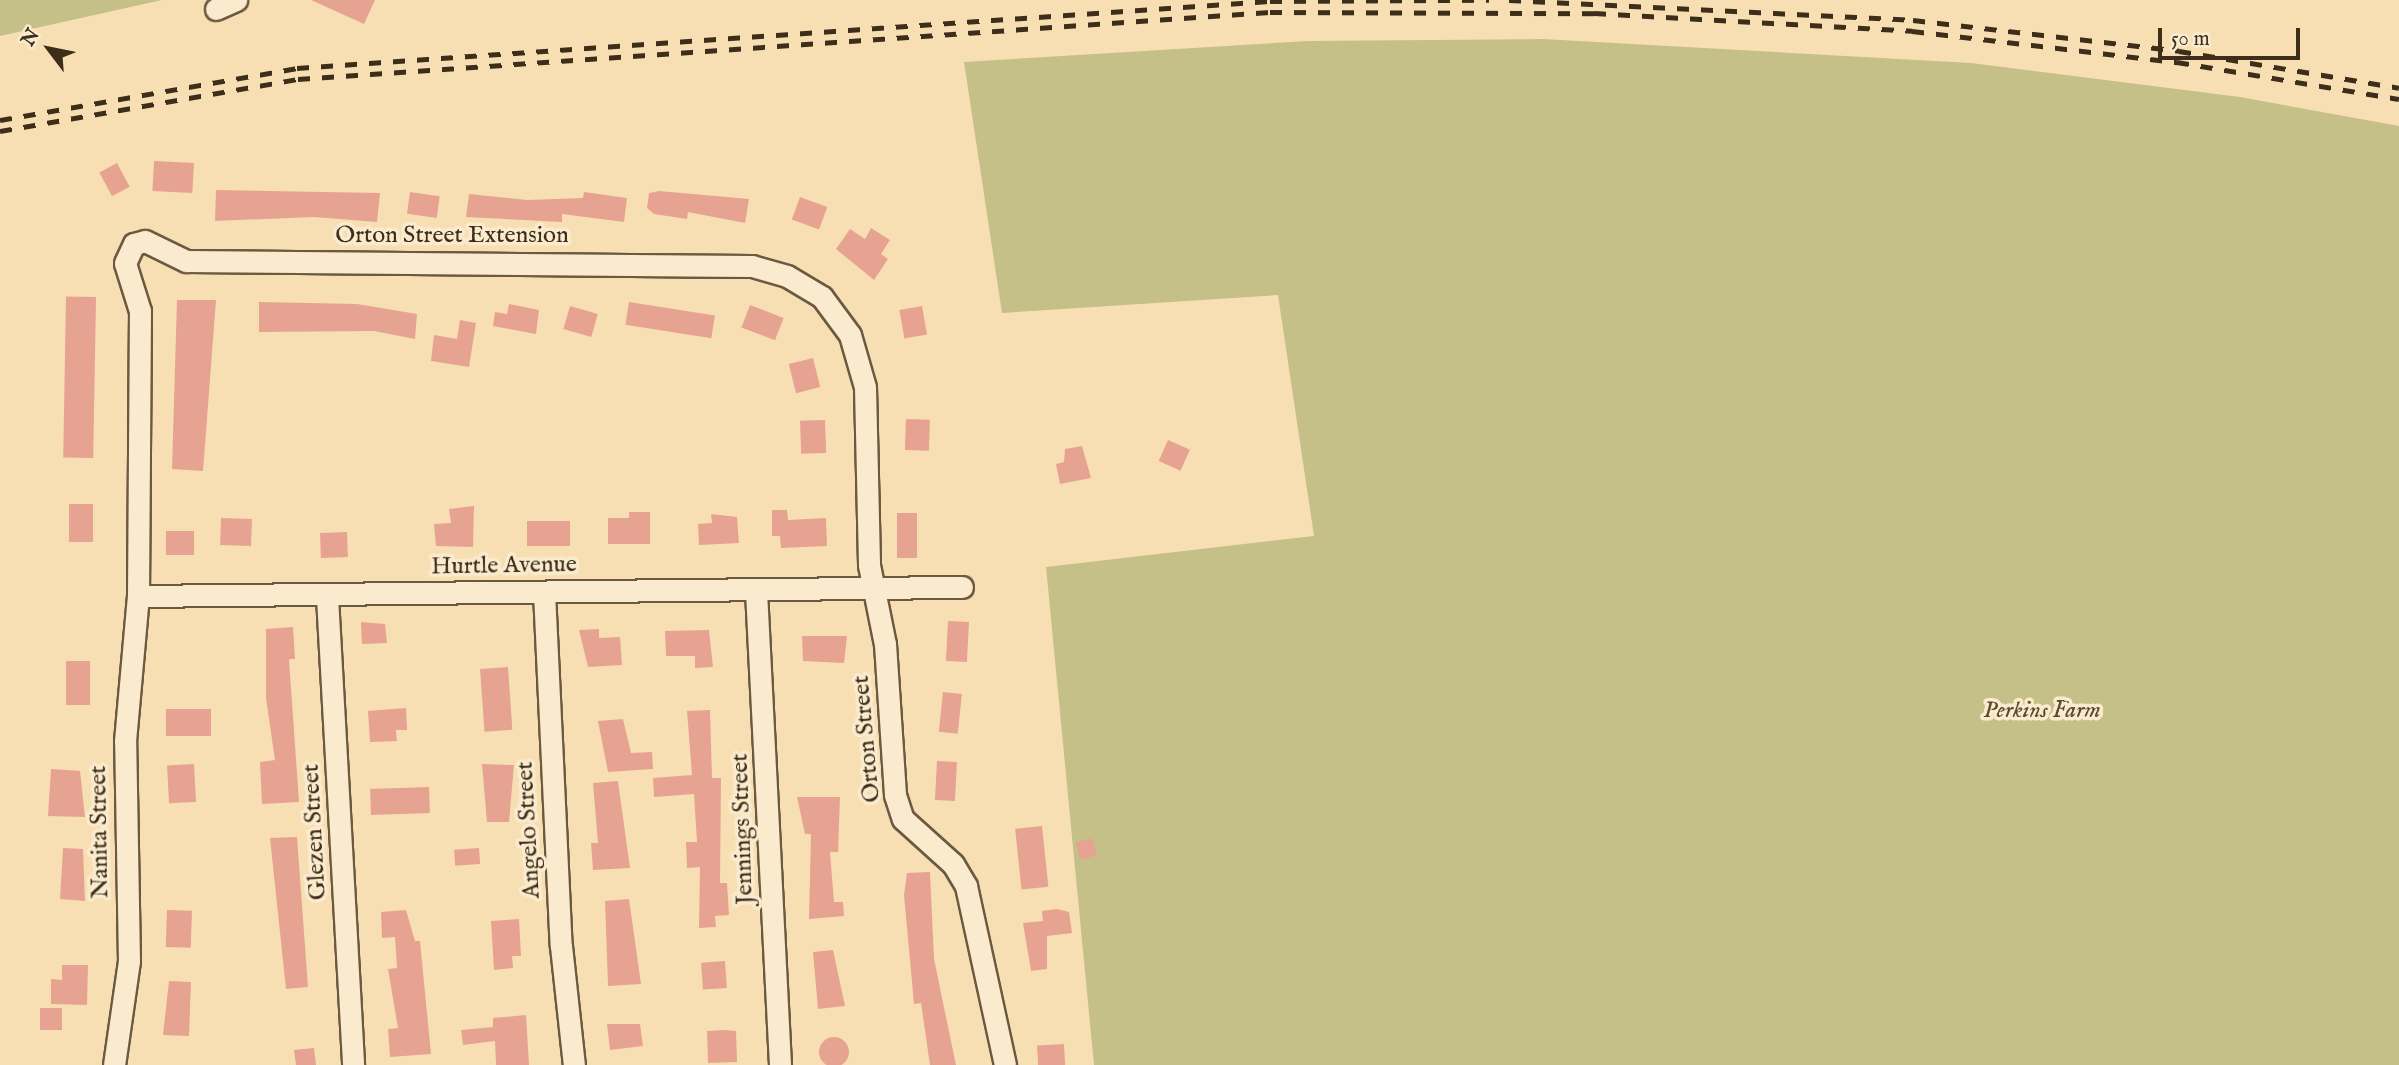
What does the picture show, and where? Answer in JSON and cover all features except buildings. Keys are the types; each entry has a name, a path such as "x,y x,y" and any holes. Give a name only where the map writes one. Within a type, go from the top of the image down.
{"street":[{"path":"216,9 236,0"},
{"name":"Orton Street Extension","path":"138,596 140,312 125,263 134,244 145,241 186,261 726,265 787,276 833,309 862,369 871,589"},
{"name":"Hurtle Avenue","path":"138,596 327,597 962,587"},
{"name":"Orton Street","path":"871,589 885,644 898,808 966,886 1005,1065"},
{"name":"Angelo Street","path":"544,592 561,946 574,1065"},
{"name":"Jennings Street","path":"756,592 780,1065"},
{"name":"Nanita Street","path":"114,1065 128,961 125,751 138,596"},
{"name":"Glezen Street","path":"327,597 354,1065"}],"green space":[{"path":"0,0 162,0 0,36"},
{"name":"Perkins Farm","path":"1543,39 1971,63 2240,97 2399,126 2399,1065 1094,1065 1046,567 1314,536 1278,295 1002,313 964,62 1308,41"}],"railway":[{"path":"0,120 297,68 1270,1 1489,0"},
{"path":"1509,0 1913,20 2179,51 2399,88"},
{"path":"0,131 298,79 1270,12 1594,13 1912,31 2177,62 2399,99"}]}
